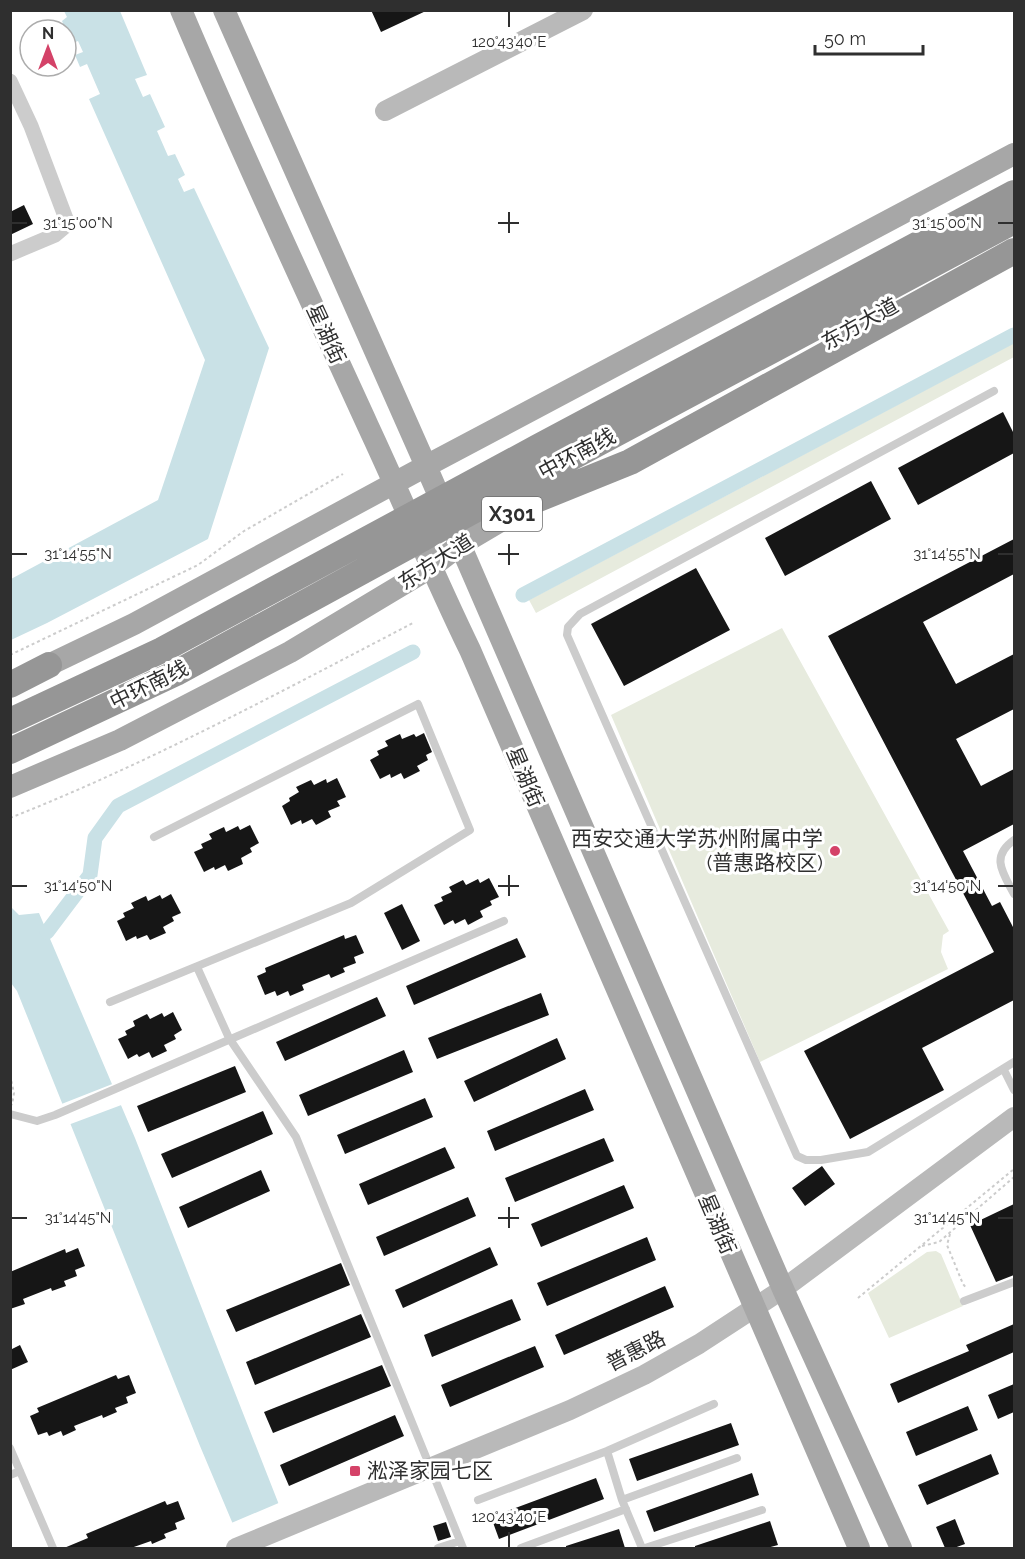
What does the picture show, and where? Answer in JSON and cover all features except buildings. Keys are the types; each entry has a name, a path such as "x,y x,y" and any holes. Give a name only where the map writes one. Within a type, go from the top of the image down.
{"highway":[{"name":"中环南线","path":"10,721 162,650 1014,193"},
{"name":"中环南线","path":"10,751 176,673 548,470 1014,221"},
{"path":"531,502 630,462 1014,251"},
{"path":"10,684 49,666"}],"main road":[{"name":"星湖街","path":"181,10 226,116 395,484 430,568 475,661 859,1548"},
{"name":"星湖街","path":"224,10 426,466 783,1289 901,1548"},
{"path":"385,111 583,10"},
{"path":"49,666 134,624 426,466 1014,154"},
{"name":"东方大道","path":"10,787 120,740 290,652 430,568 460,545 531,502 1014,239"},
{"name":"普惠路","path":"236,1548 570,1410 644,1375 699,1344 783,1289 1014,1117"}],"street":[{"path":"10,81 31,126 68,224 55,236 10,254"}],"lane":[{"path":"994,391 580,614 568,627 567,635 797,1156 806,1160 821,1160 868,1152 1014,1062"},
{"path":"110,1002 351,903 470,830 418,704 154,837"},
{"path":"1014,840 1002,851 1000,861 1014,894"},
{"path":"11,1114 37,1121 55,1115 504,921"},
{"path":"197,967 229,1038 296,1137 461,1545 438,1548"},
{"path":"1004,1070 1014,1090"},
{"path":"964,1301 1014,1282"},
{"path":"478,1500 607,1451 714,1404"},
{"path":"10,1448 53,1548"},
{"path":"607,1451 622,1500 644,1548 762,1510"},
{"path":"622,1500 737,1458"},
{"path":"10,1475 20,1471"},
{"path":"521,1548 626,1509"}],"path":[{"path":"10,655 198,565 244,531 343,474"},
{"path":"10,818 56,800 188,740 413,623"},
{"path":"10,1075 14,1093 11,1114"},
{"path":"858,1298 1014,1169"},
{"path":"917,1249 939,1242 1014,1177"},
{"path":"951,1232 947,1245 963,1284 969,1292"}],"shaded area":[{"path":"1014,343 1014,357 536,613 529,600"},
{"path":"782,628 949,931 943,935 941,952 948,969 760,1062 611,715"},
{"path":"936,1251 941,1254 963,1306 889,1338 868,1293 927,1252"}],"water":[{"path":"64,11 120,11 147,75 135,79 143,97 150,94 165,127 157,131 168,156 175,154 185,175 178,179 184,192 194,188 269,348 208,539 11,640 11,579 158,500 205,360 89,99 100,94 87,64 80,67 78,62 78,54 83,52 78,41 78,18 67,17"},
{"path":"10,906 19,915 39,913 135,1138 296,1548 243,1548 17,991 11,983"}],"pier":[{"path":"115,1083 124,1104 68,1125 59,1105"},
{"path":"281,1502 299,1548 239,1548 229,1524"}],"waterway":[{"path":"523,595 1014,335"},
{"path":"47,932 90,875 95,838 118,806 413,652"}],"place":[{"name":"西安交通大学苏州附属中学 (普惠路校区)","path":"835,851"},
{"name":"淞泽家园七区","path":"355,1471"}]}
